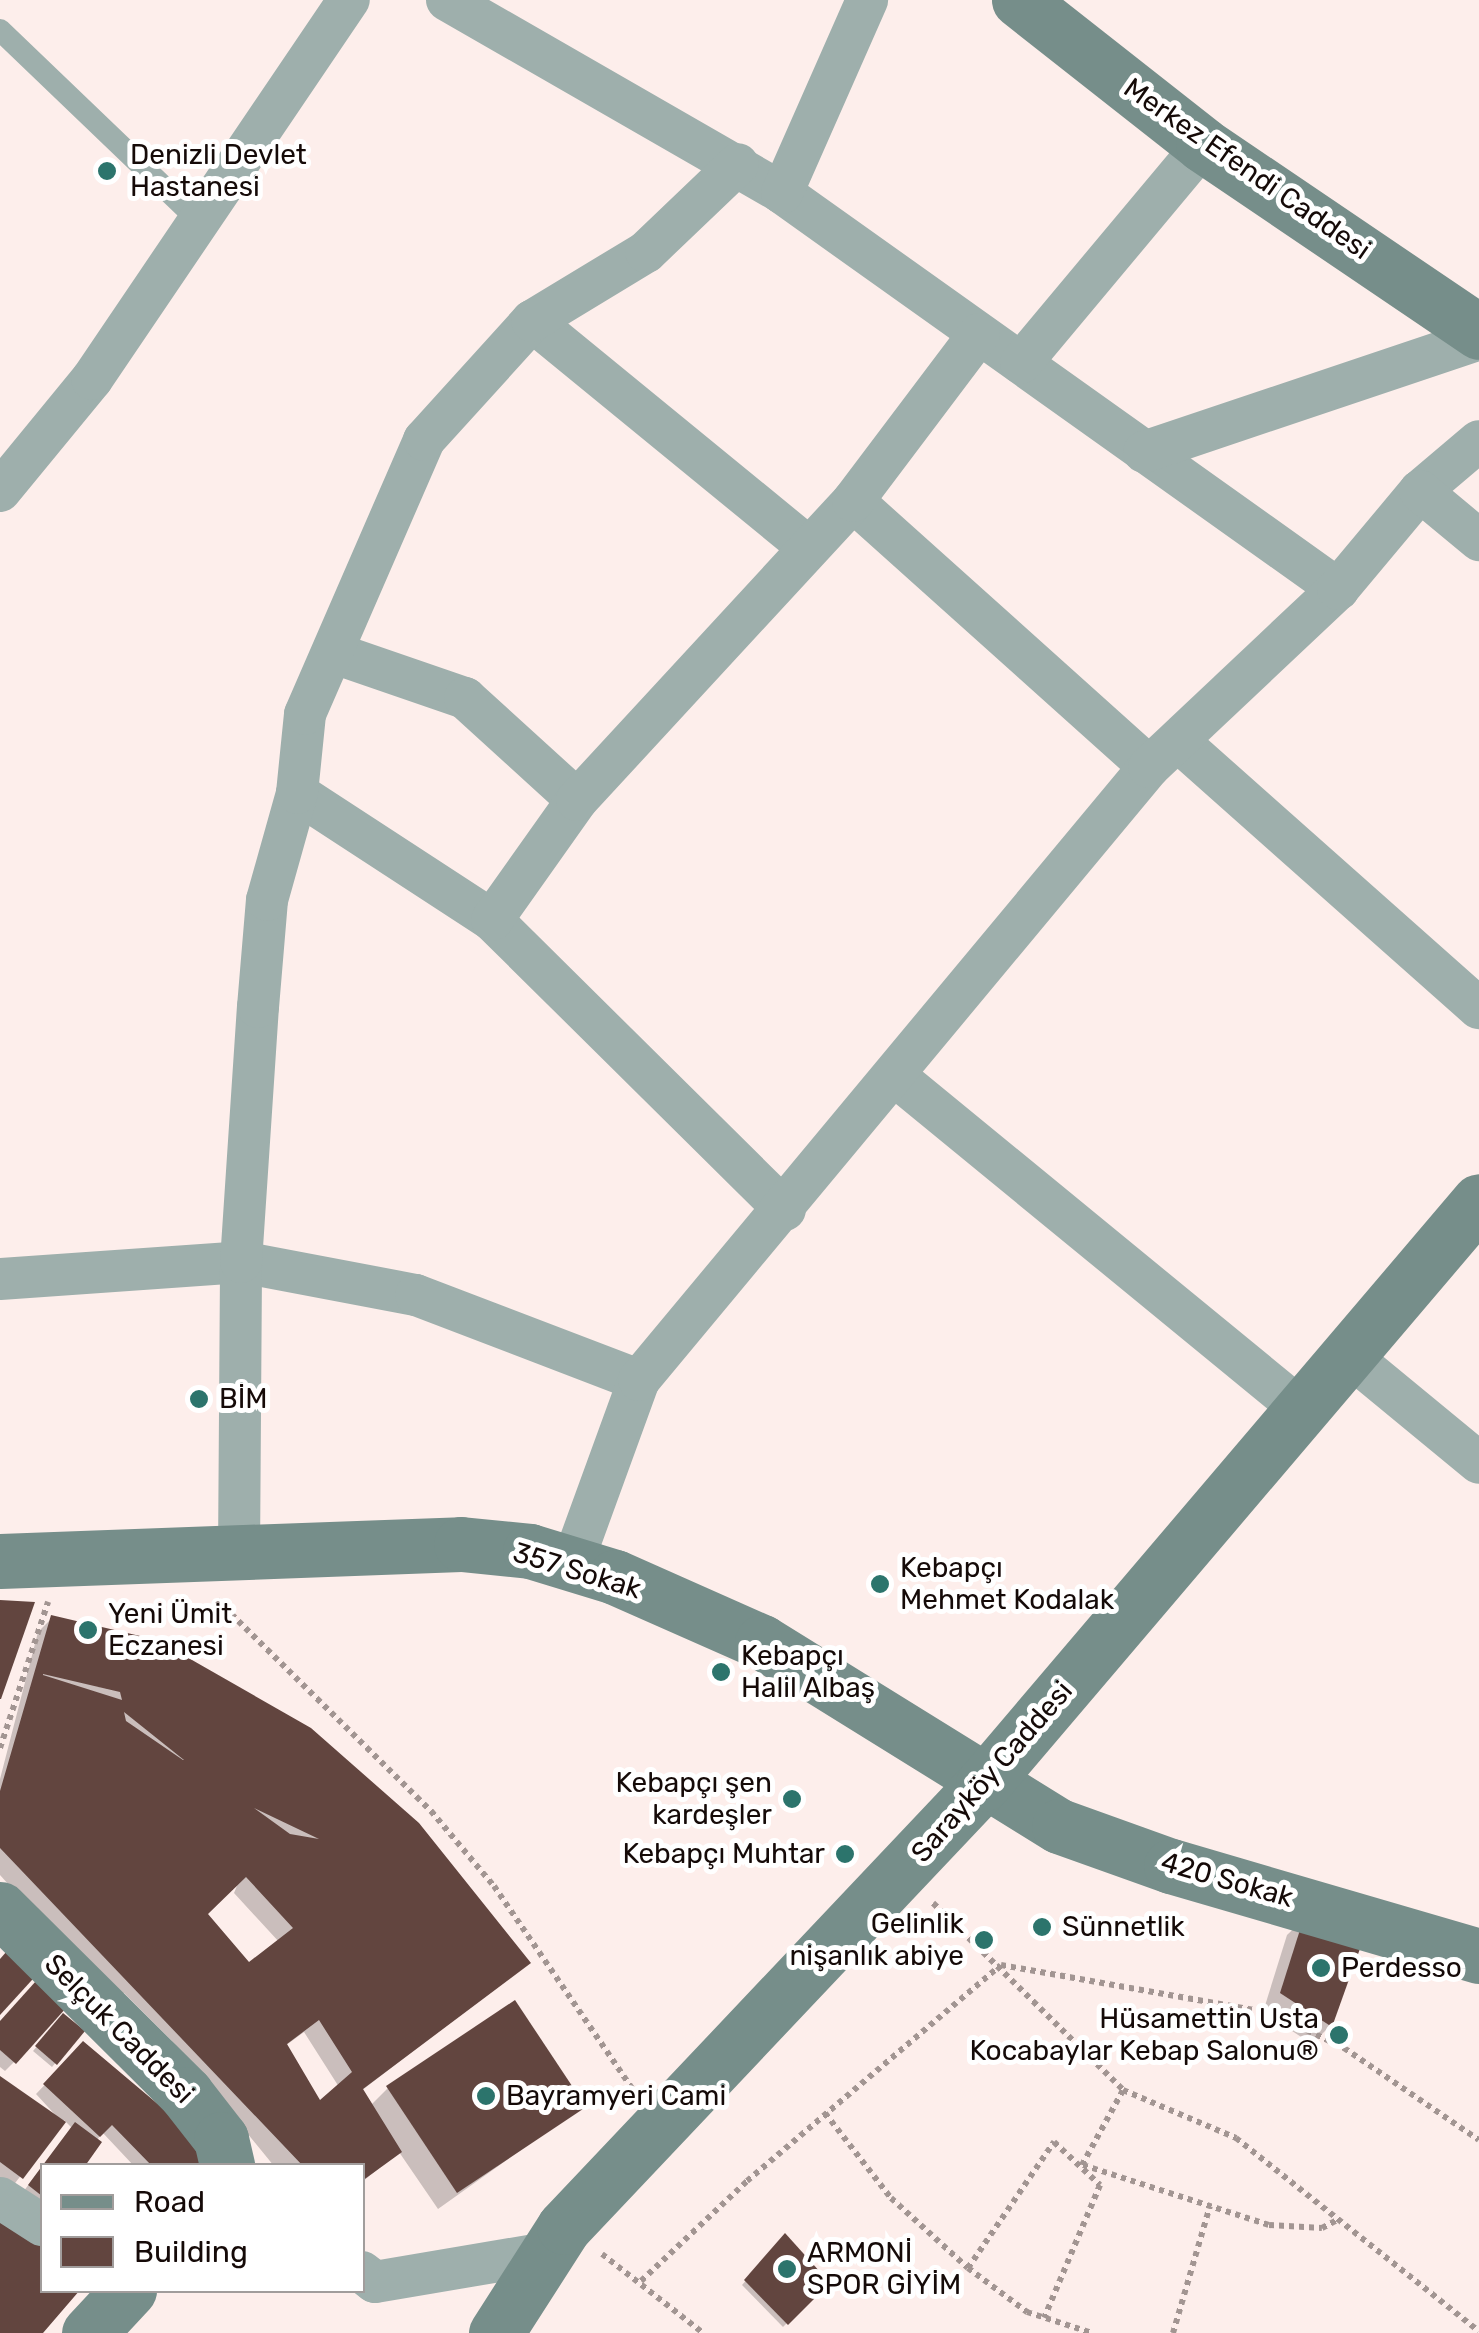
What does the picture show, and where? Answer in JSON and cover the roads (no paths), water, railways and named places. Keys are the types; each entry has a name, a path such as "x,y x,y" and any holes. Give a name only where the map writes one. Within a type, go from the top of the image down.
{"street":[{"path":"0,491 92,378 349,0"},
{"path":"447,0 782,192 1338,589"},
{"path":"782,192 867,0"},
{"name":"Merkez Efendi Caddesi","path":"1019,0 1203,145 1479,335"},
{"path":"1021,363 1203,145"},
{"path":"227,1577 240,1262 267,900 297,793 305,714 424,440 532,321 646,252 738,164"},
{"path":"532,321 809,548"},
{"path":"492,920 577,800 853,500 978,334"},
{"path":"1144,452 1479,335"},
{"path":"572,1564 640,1380 1164,755 1338,589 1420,490 1479,441"},
{"path":"1420,490 1479,540"},
{"path":"853,500 1479,1008"},
{"path":"334,653 464,698 577,800"},
{"path":"297,793 492,920 785,1210"},
{"path":"896,1076 1300,1409"},
{"name":"Sarayköy Caddesi","path":"496,2333 556,2240 902,1876 984,1784 1479,1201"},
{"path":"0,1280 240,1262 416,1295 640,1380"},
{"path":"1347,1354 1479,1463"},
{"name":"357 Sokak","path":"0,1561 56,1558 227,1577 461,1544 530,1551 572,1564 762,1642 892,1719 984,1784"},
{"name":"420 Sokak","path":"984,1784 1059,1826 1171,1866 1479,1956"},
{"name":"Selçuk Caddesi","path":"0,1909 186,2094 211,2123 230,2163"},
{"path":"0,2198 40,2224"},
{"path":"365,2274 375,2282 556,2240"}],"lane":[{"path":"0,30 199,221"}],"place":[{"name":"Denizli Devlet Hastanesi","path":"107,171"},
{"name":"BİM","path":"199,1399"},
{"name":"Kebapçı Mehmet Kodalak","path":"880,1584"},
{"name":"Yeni Ümit Eczanesi","path":"88,1630"},
{"name":"Kebapçı Halil Albaş","path":"721,1672"},
{"name":"Kebapçı şen kardeşler","path":"792,1799"},
{"name":"Kebapçı Muhtar","path":"845,1854"},
{"name":"Sünnetlik","path":"1042,1927"},
{"name":"Gelinlik nişanlık abiye","path":"984,1940"},
{"name":"Perdesso","path":"1321,1968"},
{"name":"Hüsamettin Usta Kocabaylar Kebap Salonu®","path":"1339,2035"},
{"name":"Bayramyeri Cami","path":"486,2096"},
{"name":"ARMONİ SPOR GİYİM","path":"787,2269"}]}
